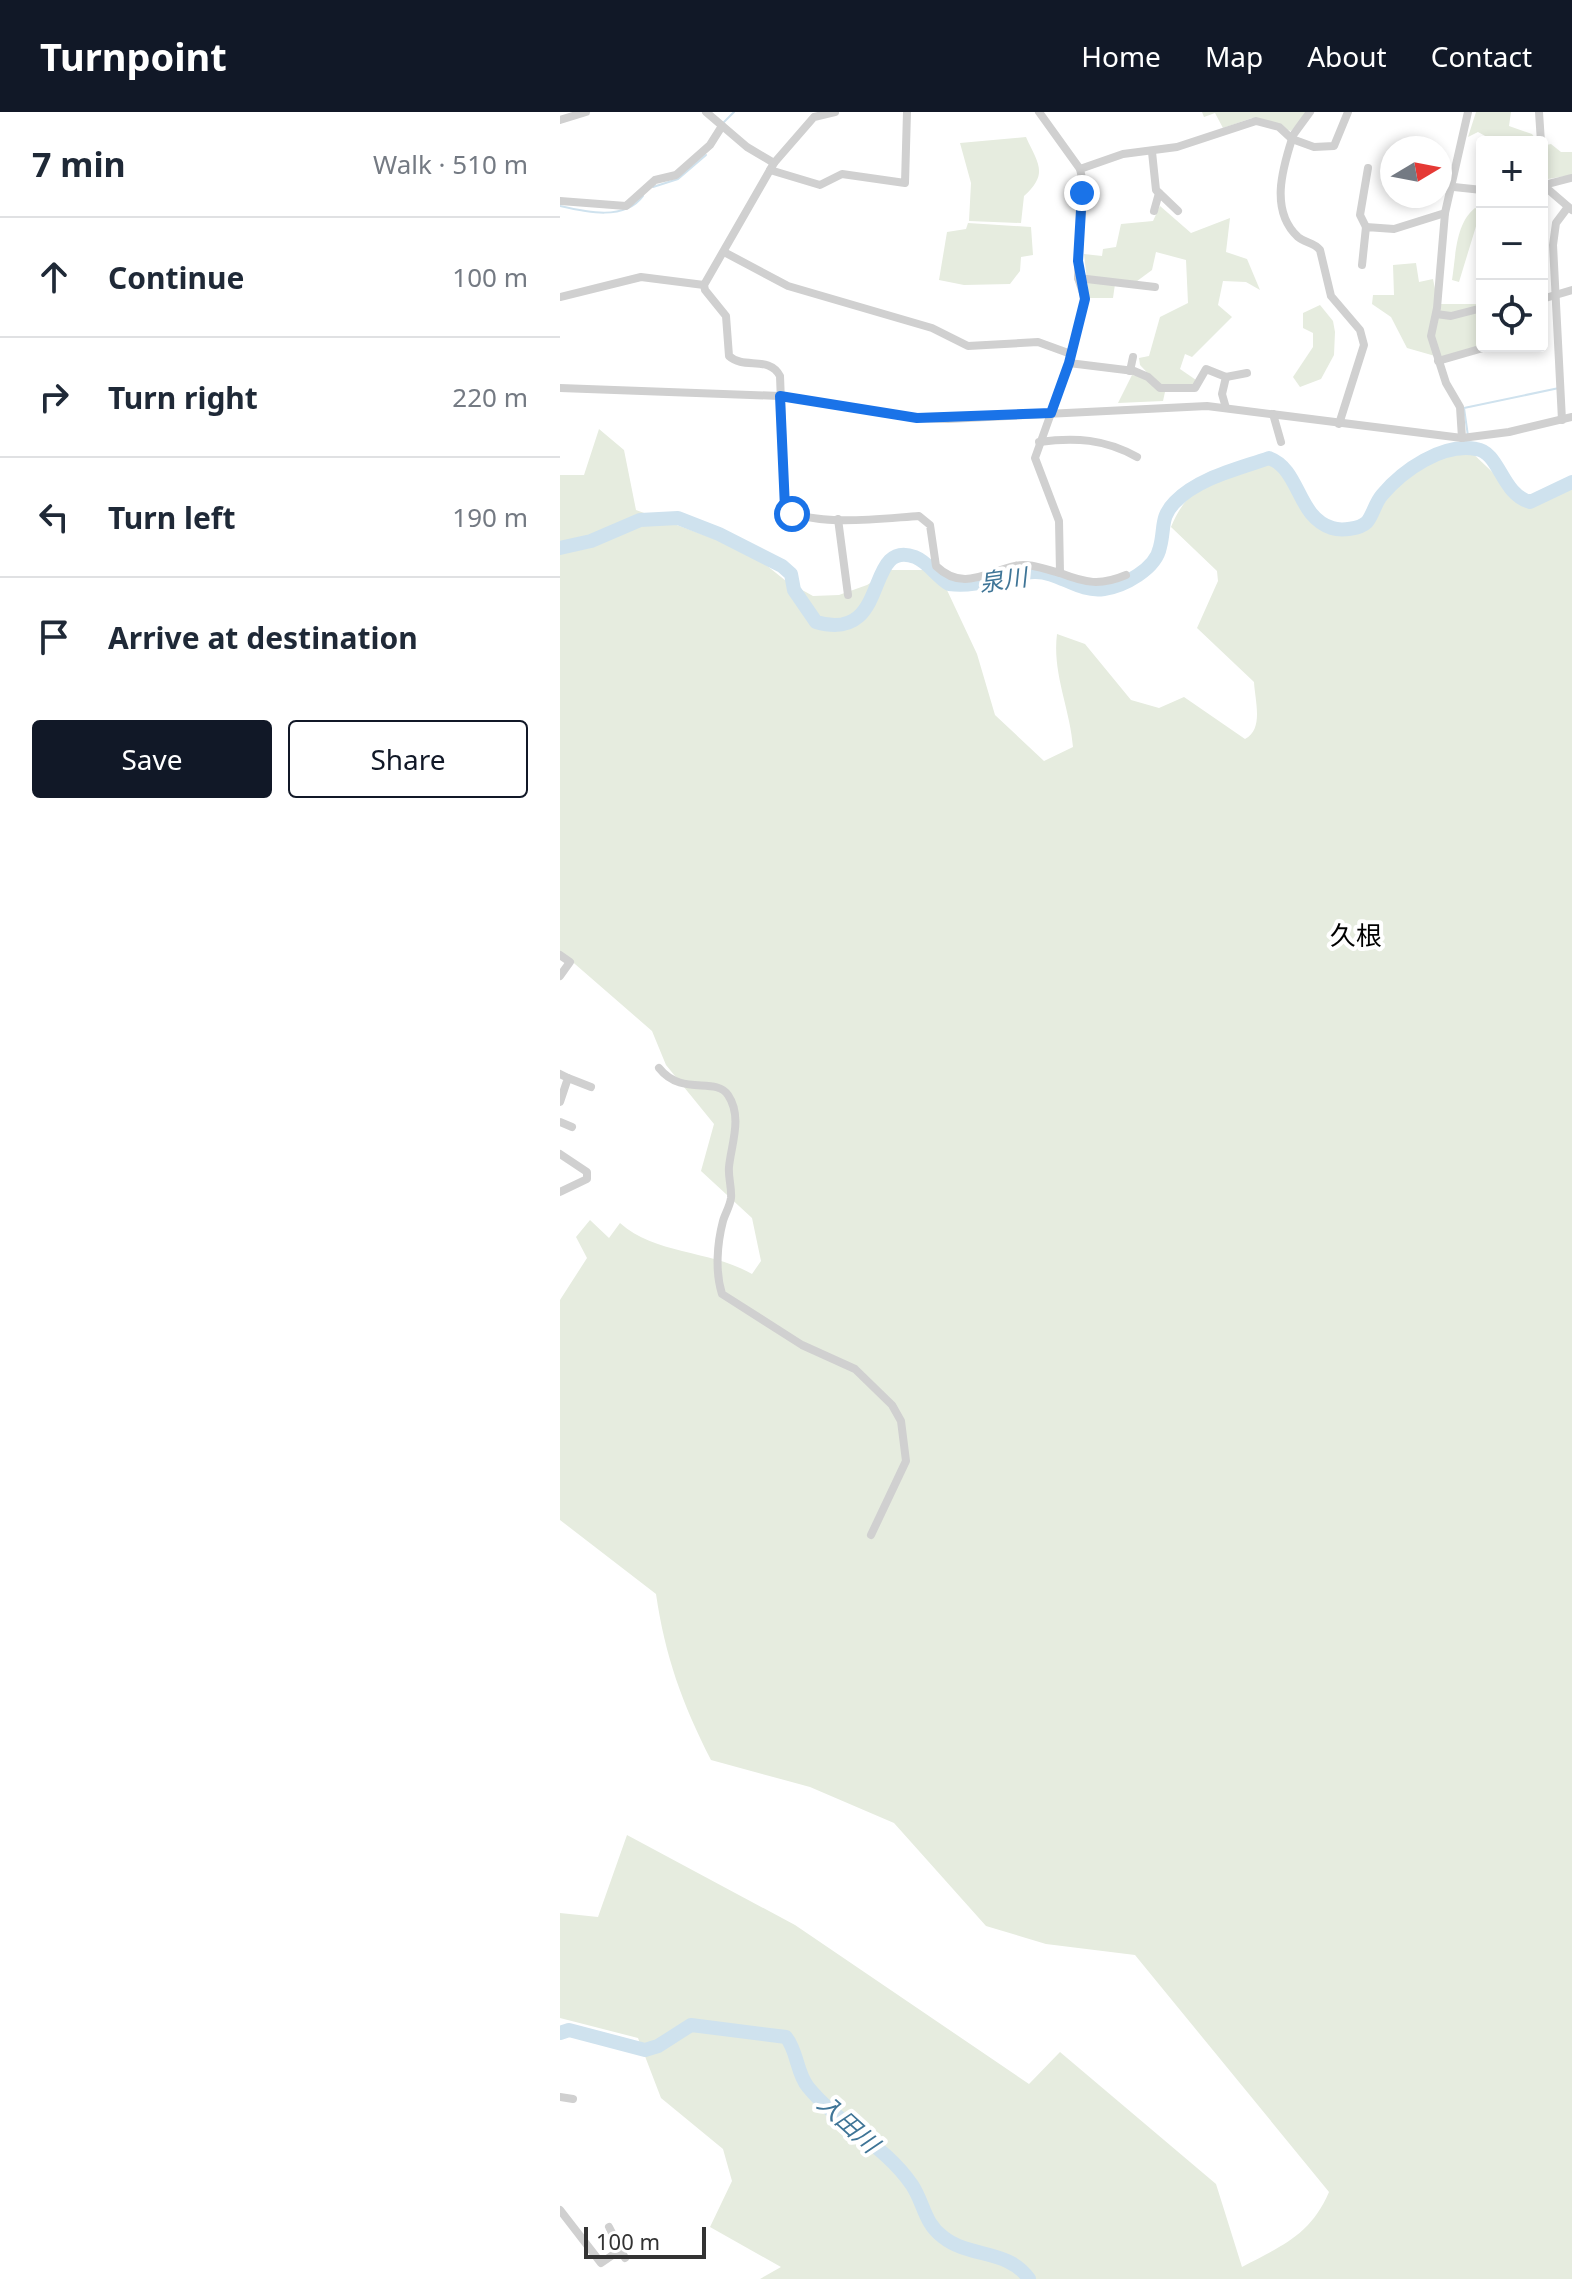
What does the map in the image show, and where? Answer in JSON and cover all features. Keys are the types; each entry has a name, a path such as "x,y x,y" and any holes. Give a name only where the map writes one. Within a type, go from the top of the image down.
{"street":[{"path":"560,120 586,112"},
{"path":"706,112 772,167 820,185 842,174 905,183 907,112"},
{"path":"704,285 772,167 814,117 835,112"},
{"path":"1039,112 1080,169 1078,278 1085,299 1070,358 1035,458 1059,521 1060,573"},
{"path":"1310,112 1292,138 1279,199 1282,212 1299,237 1320,250 1331,296 1362,336 1364,345 1339,424"},
{"path":"1080,169 1123,154 1152,152 1256,121 1279,127 1292,138 1314,147 1334,146 1348,112"},
{"path":"1462,438 1460,407 1438,361 1431,336 1436,314 1445,213 1454,187 1468,112"},
{"path":"1539,112 1541,136"},
{"path":"560,201 626,206 655,180 676,175 710,145 722,126"},
{"path":"1152,152 1159,193 1154,211"},
{"path":"1362,265 1366,227 1360,215 1368,168"},
{"path":"1548,184 1571,178"},
{"path":"1454,187 1476,189"},
{"path":"1548,189 1570,209 1556,223 1554,294 1562,420"},
{"path":"1159,193 1178,211"},
{"path":"1366,227 1394,229 1445,213"},
{"path":"724,252 788,286 932,328 968,346 1038,342 1070,358 1148,377 1160,388 1195,388 1206,369 1226,377 1247,373"},
{"path":"560,297 641,277 704,285 726,316 729,356 738,363 767,364 776,368 785,508 792,514 838,519 919,516 930,525 936,566 953,578 983,578 1024,565 1060,573 1088,584 1107,583 1126,575"},
{"path":"1078,278 1155,287"},
{"path":"1548,298 1572,290"},
{"path":"1436,314 1451,316 1476,310"},
{"path":"1438,361 1478,352"},
{"path":"1130,371 1133,357"},
{"path":"1226,377 1222,394 1226,408"},
{"path":"560,388 780,396 917,418 1178,405 1226,408 1462,438 1509,432 1572,417"},
{"path":"1273,414 1281,442"},
{"path":"1039,442 1064,439 1111,443 1137,457"},
{"path":"838,519 848,595"},
{"path":"983,578 985,589"},
{"path":"560,955 570,962 560,976"},
{"path":"659,1068 667,1079 679,1085 718,1087 728,1094 733,1108 736,1130 729,1169 731,1198 723,1223 717,1268 722,1294 802,1345 855,1369 892,1405 901,1421 906,1461 871,1535"},
{"path":"560,1102 564,1076 591,1087"},
{"path":"560,1122 572,1127"},
{"path":"560,1154 587,1172 587,1179 560,1192"},
{"path":"560,2097 573,2099"},
{"path":"560,2210 601,2263 622,2254 609,2227"}],"shaded area":[{"path":"1202,112 1308,112 1291,131 1252,118 1223,128 1215,113 1204,117"},
{"path":"1476,112 1511,112 1509,126 1534,136 1485,136 1478,132 1468,137"},
{"path":"1026,137 1037,161 1039,174 1024,196 1021,223 969,221 971,183 960,143"},
{"path":"1548,145 1561,152 1572,152 1572,175 1548,179"},
{"path":"1160,206 1191,233 1230,218 1226,252 1247,259 1260,290 1246,282 1223,281 1218,305 1232,317 1192,357 1185,354 1180,369 1196,380 1192,388 1159,385 1140,365 1139,358 1149,356 1160,317 1188,303 1186,260 1156,252 1152,270 1133,284 1115,284 1113,298 1089,298 1084,254 1102,256 1103,249 1116,247 1121,224 1153,221"},
{"path":"1476,208 1476,226 1459,282 1452,280 1460,231 1468,215"},
{"path":"968,223 1031,227 1033,255 1021,257 1020,271 1010,284 964,285 939,280 947,232 966,229"},
{"path":"1416,263 1419,282 1433,279 1438,304 1476,304 1476,349 1449,360 1407,348 1391,317 1372,304 1373,295 1394,295 1393,265"},
{"path":"1320,305 1333,321 1334,355 1321,379 1300,387 1293,377 1313,347 1313,333 1303,328 1303,313"},
{"path":"1132,375 1148,377 1165,392 1163,401 1118,403"},
{"path":"599,429 624,450 636,510 750,552 786,581 813,596 839,595 867,585 891,570 924,570 946,588 977,654 995,715 1044,761 1073,747 1057,663 1057,634 1085,644 1131,700 1159,708 1184,697 1245,739 1255,729 1254,682 1197,628 1218,581 1217,571 1171,527 1188,499 1209,481 1266,460 1286,473 1310,518 1325,530 1335,532 1349,532 1369,523 1407,470 1422,460 1449,451 1467,448 1527,505 1572,485 1572,2279 760,2279 781,2267 710,2227 732,2181 723,2149 661,2098 638,2038 560,2018 560,1913 598,1917 627,1835 795,1925 1029,2084 1060,2052 1216,2184 1242,2267 1282,2246 1303,2230 1329,2192 1135,1955 1046,1944 986,1926 894,1823 810,1787 711,1760 676,1679 656,1594 560,1520 560,1300 587,1258 576,1237 590,1220 609,1238 620,1223 650,1241 719,1260 752,1274 761,1261 752,1218 701,1171 714,1124 666,1065 652,1031 560,951 560,475 584,475"}],"waterway":[{"path":"724,122 734,112"},
{"path":"653,187 678,179 706,155"},
{"path":"560,206 593,212 616,212 635,204 643,196"},
{"path":"1468,436 1464,408 1559,388"},
{"name":"泉川","path":"560,548 591,541 640,520 678,518 719,534 782,566 791,574 794,590 816,622 840,625 856,618 867,606 888,562 899,555 920,559 949,584 971,584 1034,572 1052,575 1086,588 1104,589 1121,584 1146,569 1157,555 1167,513 1184,494 1219,475 1269,458 1287,472 1311,514 1320,522 1340,529 1364,524 1382,495 1401,476 1424,460 1450,450 1463,448 1484,452 1513,491 1530,502 1572,482"},
{"name":"入田川","path":"560,2033 569,2030 645,2050 658,2046 691,2025 786,2037 808,2087 901,2171 916,2192 928,2219 943,2237 953,2244 1011,2263 1029,2279"}],"district":[{"name":"久根","path":"1356,935"}],"route":[{"path":"792,514 785,508 780,396 917,418 1051,413 1069,363 1085,299 1078,278 1082,193"}]}
